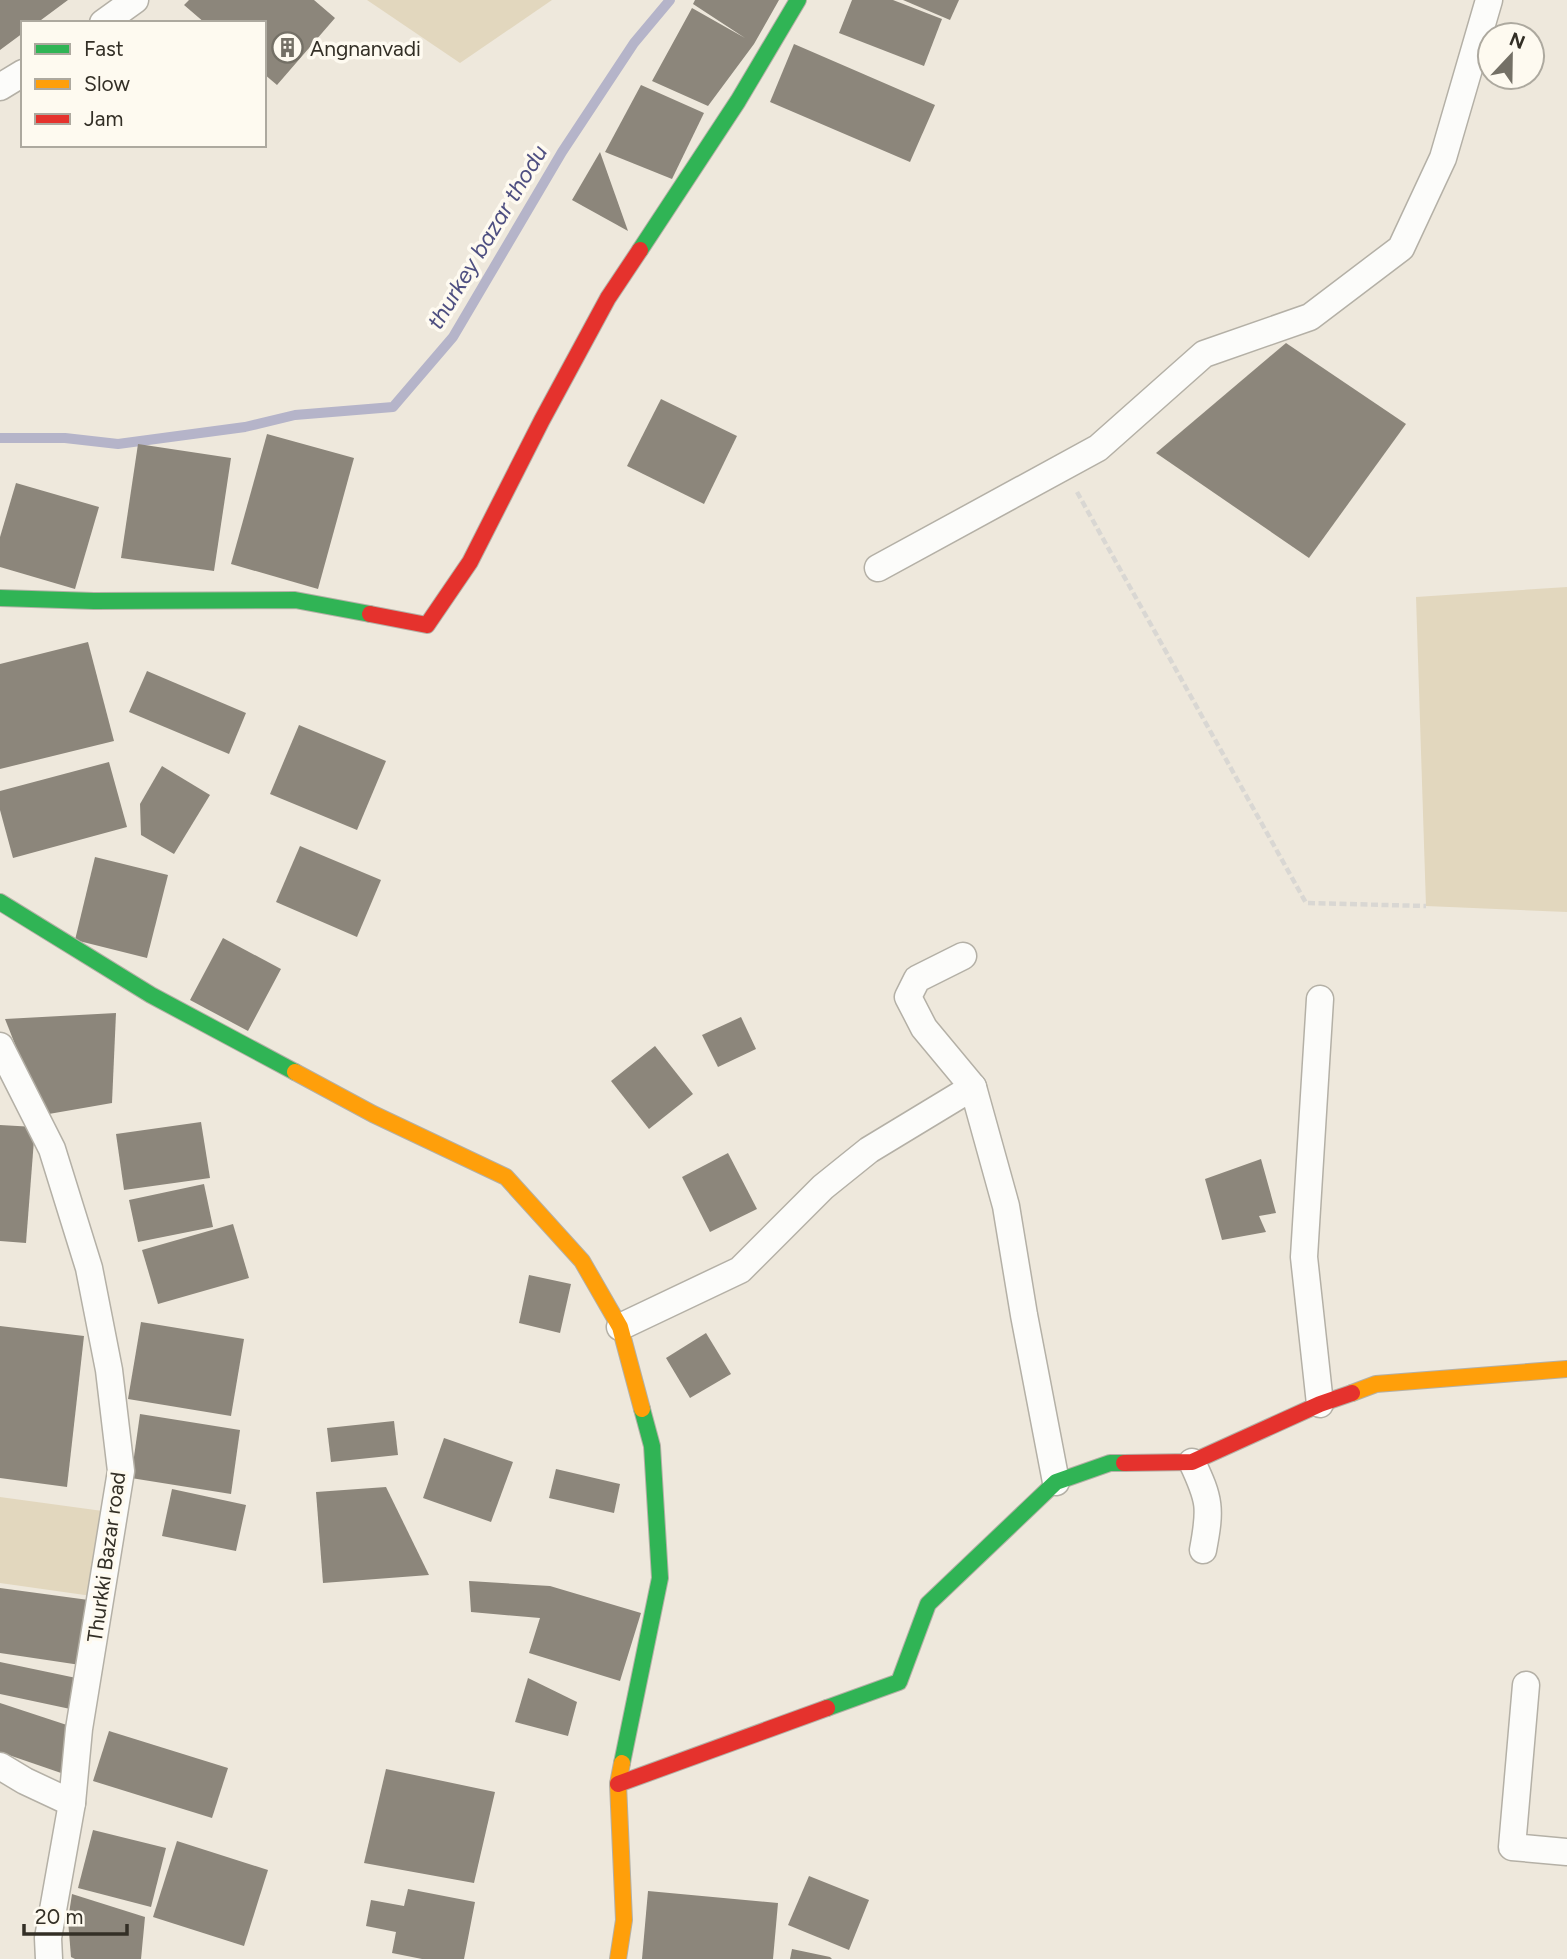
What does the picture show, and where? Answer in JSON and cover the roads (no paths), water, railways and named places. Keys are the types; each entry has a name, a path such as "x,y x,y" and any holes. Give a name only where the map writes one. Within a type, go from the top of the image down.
{"street":[{"path":"0,598 94,601 295,600 427,625 470,562 608,298 738,101 798,0"},
{"path":"878,568 1098,448 1204,354 1310,317 1401,248 1443,158 1489,0"},
{"path":"0,87 21,74"},
{"path":"0,902 151,995 373,1114 506,1177 582,1261 620,1327 652,1446 660,1578 618,1784 624,1920 618,1959"},
{"path":"963,956 917,979 908,997 924,1028 973,1087 1006,1206 1056,1482"},
{"path":"1320,999 1304,1257 1320,1404"},
{"name":"Thurkki Bazar road","path":"0,1046 52,1149 89,1268 109,1370 121,1471 79,1729 72,1803 48,1938 49,1959"},
{"path":"620,1327 740,1270 823,1187 869,1150 973,1087"},
{"path":"618,1784 899,1682 928,1604 1056,1482 1110,1463 1192,1462 1320,1404 1376,1384 1567,1369"},
{"path":"1192,1462 1208,1495 1210,1517 1203,1550"},
{"path":"1526,1685 1512,1847 1567,1852"},
{"path":"0,1766 72,1803"}],"waterway":[{"name":"thurkey bazar thodu","path":"0,438 65,438 118,444 245,427 295,415 393,407 453,337 562,152 634,43 670,0"}],"place":[{"name":"Angnanvadi","path":"287,48"}]}
